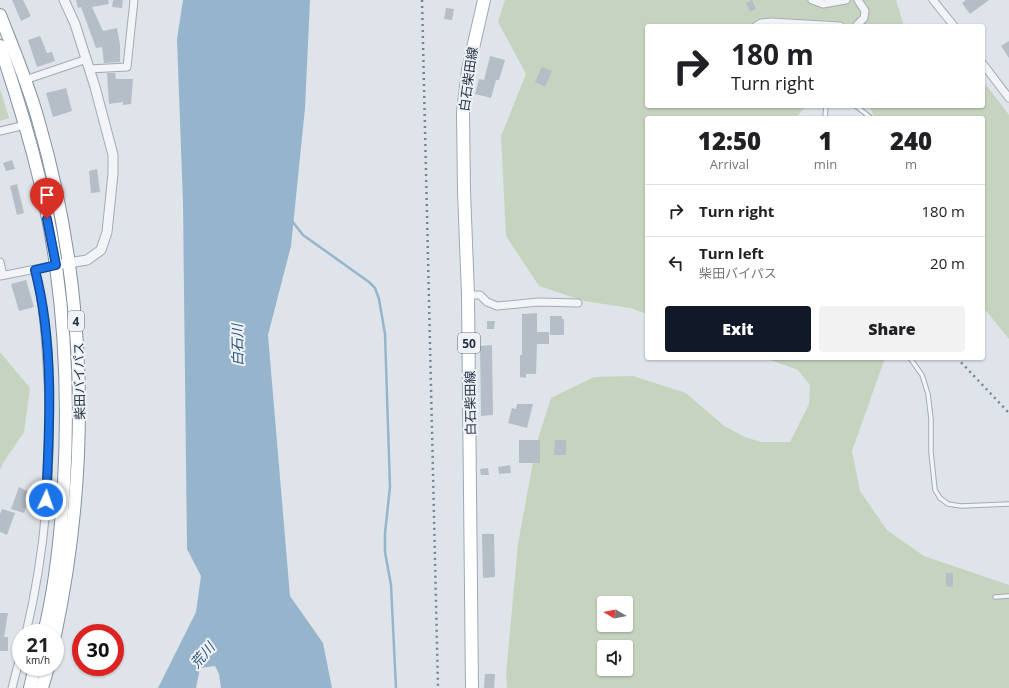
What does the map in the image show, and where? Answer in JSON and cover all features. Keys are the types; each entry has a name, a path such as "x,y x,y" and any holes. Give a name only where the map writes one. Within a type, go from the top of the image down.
{"main road":[{"name":"白石柴田線","path":"472,688 468,295 463,112 468,70 484,0"},
{"name":"柴田バイパス","path":"0,15 25,80 48,156 61,210 70,263 78,338 80,395 79,446 70,556 57,624"},
{"name":"柴田バイパス","path":"0,46 25,125 41,188 56,265 66,366 66,443 62,512 54,575 46,624"},
{"path":"30,688 33,676"},
{"path":"42,688 45,676"}],"street":[{"path":"0,262 2,275 87,260 101,250 107,232 111,201 113,155 87,59 75,24 64,0"},
{"path":"90,69 127,67 134,0"},
{"path":"812,0 823,4 846,0"},
{"path":"858,0 865,11 864,18 858,24"},
{"path":"934,0 952,24"},
{"path":"759,24 771,22 806,24"},
{"path":"25,80 87,59"},
{"path":"985,67 1009,98"},
{"path":"0,131 25,125"},
{"path":"28,624 44,531 50,416 44,307 35,270"},
{"path":"468,295 480,295 488,302 497,306 538,302 578,303"},
{"path":"12,688 15,676"}],"lane":[{"path":"858,108 868,116"},
{"path":"911,360 922,375 928,394 931,418 931,452 935,490 940,498 948,504 961,506 1009,504"},
{"path":"995,597 1009,596"}],"green space":[{"path":"505,0 896,0 903,24 645,24 645,108 804,108 798,116 645,116 645,313 630,308 584,301 539,286 506,236 501,136 526,74 498,22"},
{"path":"985,84 1009,115 1009,339 985,309 985,116 874,116 870,108 985,108"},
{"path":"0,89 9,118 0,121"},
{"path":"0,352 30,388 24,432 3,463 0,470"},
{"path":"770,360 884,360 852,451 860,491 887,530 924,556 1009,585 1009,688 507,688 506,674 518,544 536,445 551,398 594,377 633,376 686,393 724,426 745,437 761,442 790,442 809,404 810,385 798,370"}],"water":[{"path":"183,0 310,0 305,108 291,246 268,335 290,596 323,643 332,688 221,688 219,674 215,666 200,668 196,688 158,688 196,612 201,576 187,549 183,203 177,39"}],"building":[{"path":"12,0 23,0 31,16 21,21"},
{"path":"76,0 108,0 109,4 92,7 103,31 117,28 120,45 120,62 104,63 102,47 96,48 81,7 78,8"},
{"path":"113,0 123,0 122,8 112,7"},
{"path":"752,0 756,9 750,12 746,3"},
{"path":"966,0 989,0 970,14 962,3"},
{"path":"446,8 454,9 452,20 444,19"},
{"path":"40,36 47,53 52,52 55,61 37,67 28,40"},
{"path":"1009,41 1009,58 1001,46"},
{"path":"490,56 505,60 499,80 496,80 491,98 475,94 479,79 484,80"},
{"path":"542,67 552,71 545,87 535,82"},
{"path":"107,73 115,73 116,79 133,79 131,104 123,105 123,102 109,104"},
{"path":"66,88 72,111 53,117 46,93"},
{"path":"12,160 15,169 6,171 3,163"},
{"path":"97,169 100,192 91,193 89,171"},
{"path":"17,184 24,213 17,215 10,186"},
{"path":"26,280 34,307 19,311 11,284"},
{"path":"537,313 537,332 549,332 549,344 537,344 536,374 526,374 526,378 520,377 520,355 522,355 522,314"},
{"path":"550,316 562,316 562,319 564,319 564,335 550,335"},
{"path":"487,321 495,321 494,329 487,329"},
{"path":"492,345 493,415 481,416 480,346"},
{"path":"517,404 533,404 527,428 508,423 512,408 516,409"},
{"path":"519,440 540,440 540,463 519,463"},
{"path":"555,440 566,440 566,455 554,455"},
{"path":"510,465 511,473 499,474 498,467"},
{"path":"488,468 489,475 481,475 480,469"},
{"path":"19,487 31,493 24,513 11,509"},
{"path":"2,509 15,513 7,535 0,532 0,514"},
{"path":"482,534 494,534 495,577 483,578"},
{"path":"946,573 953,573 953,587 946,586"},
{"path":"0,613 8,613 4,637 8,637 8,651 0,651"},
{"path":"485,674 495,674 494,688 484,688"}],"waterway":[{"path":"292,221 303,235 369,282 375,288 379,299 385,334 390,487 385,533 385,552 391,585 396,688"}],"railway":[{"path":"422,0 438,688"},
{"path":"959,360 1009,413"}],"route":[{"path":"46,500 50,416 44,307 35,270 56,265 47,219"}],"water label":[{"name":"白石川","path":"237,345"},
{"name":"荒川","path":"202,655"}]}
